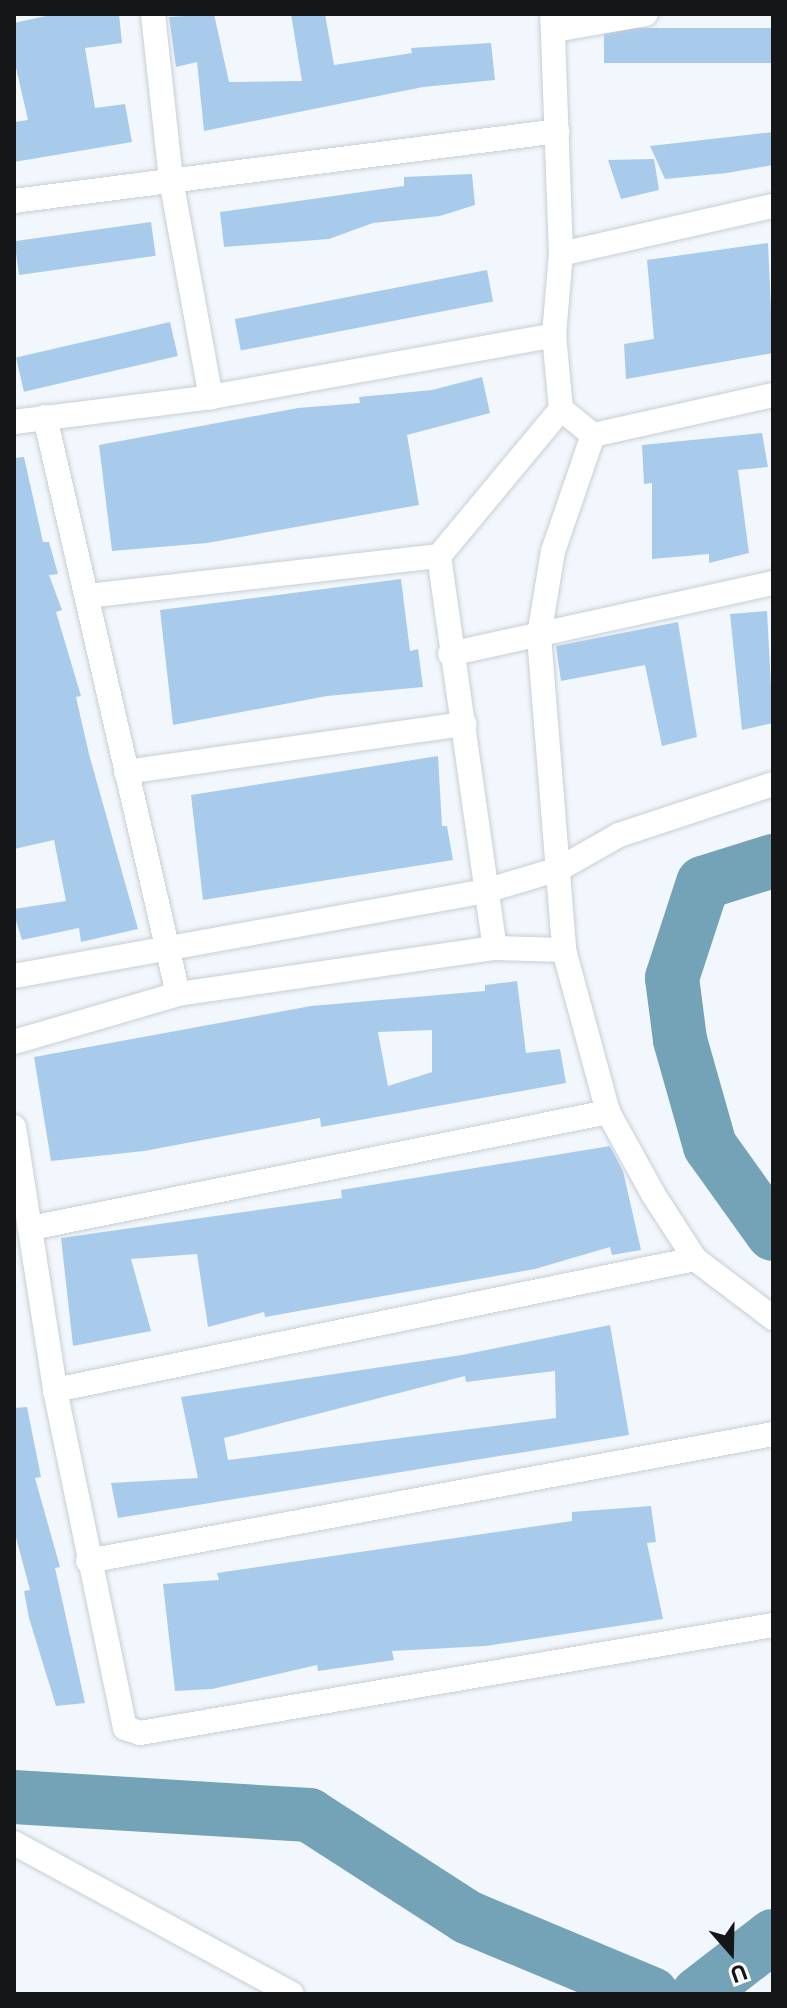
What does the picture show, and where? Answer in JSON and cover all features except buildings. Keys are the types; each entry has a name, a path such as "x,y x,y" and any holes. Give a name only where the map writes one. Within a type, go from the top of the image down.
{"street":[{"path":"153,14 171,180 211,397"},
{"path":"87,596 439,556 561,409 554,335 561,254 553,22 646,14"},
{"path":"14,201 558,131"},
{"path":"561,254 773,206"},
{"path":"14,422 211,397 554,335"},
{"path":"593,435 773,395"},
{"path":"561,409 593,435"},
{"path":"45,417 178,994"},
{"path":"593,435 553,551 539,636 564,950 608,1112 695,1259 773,1318"},
{"path":"439,556 450,654 465,724 495,948"},
{"path":"450,654 773,583"},
{"path":"126,772 465,724"},
{"path":"14,976 168,943 485,891 559,869 619,835 773,784"},
{"path":"14,1042 178,994 495,948 564,950"},
{"path":"31,1228 608,1112"},
{"path":"14,1127 55,1390 117,1704 125,1728 140,1733 773,1625"},
{"path":"55,1390 695,1259"},
{"path":"88,1561 773,1434"},
{"path":"14,1843 292,1994"}],"waterway":[{"path":"773,861 703,883 672,978 680,1040 710,1146 773,1234"},
{"path":"14,1797 309,1815 467,1917 652,1994"},
{"path":"698,1994 773,1936"}]}
